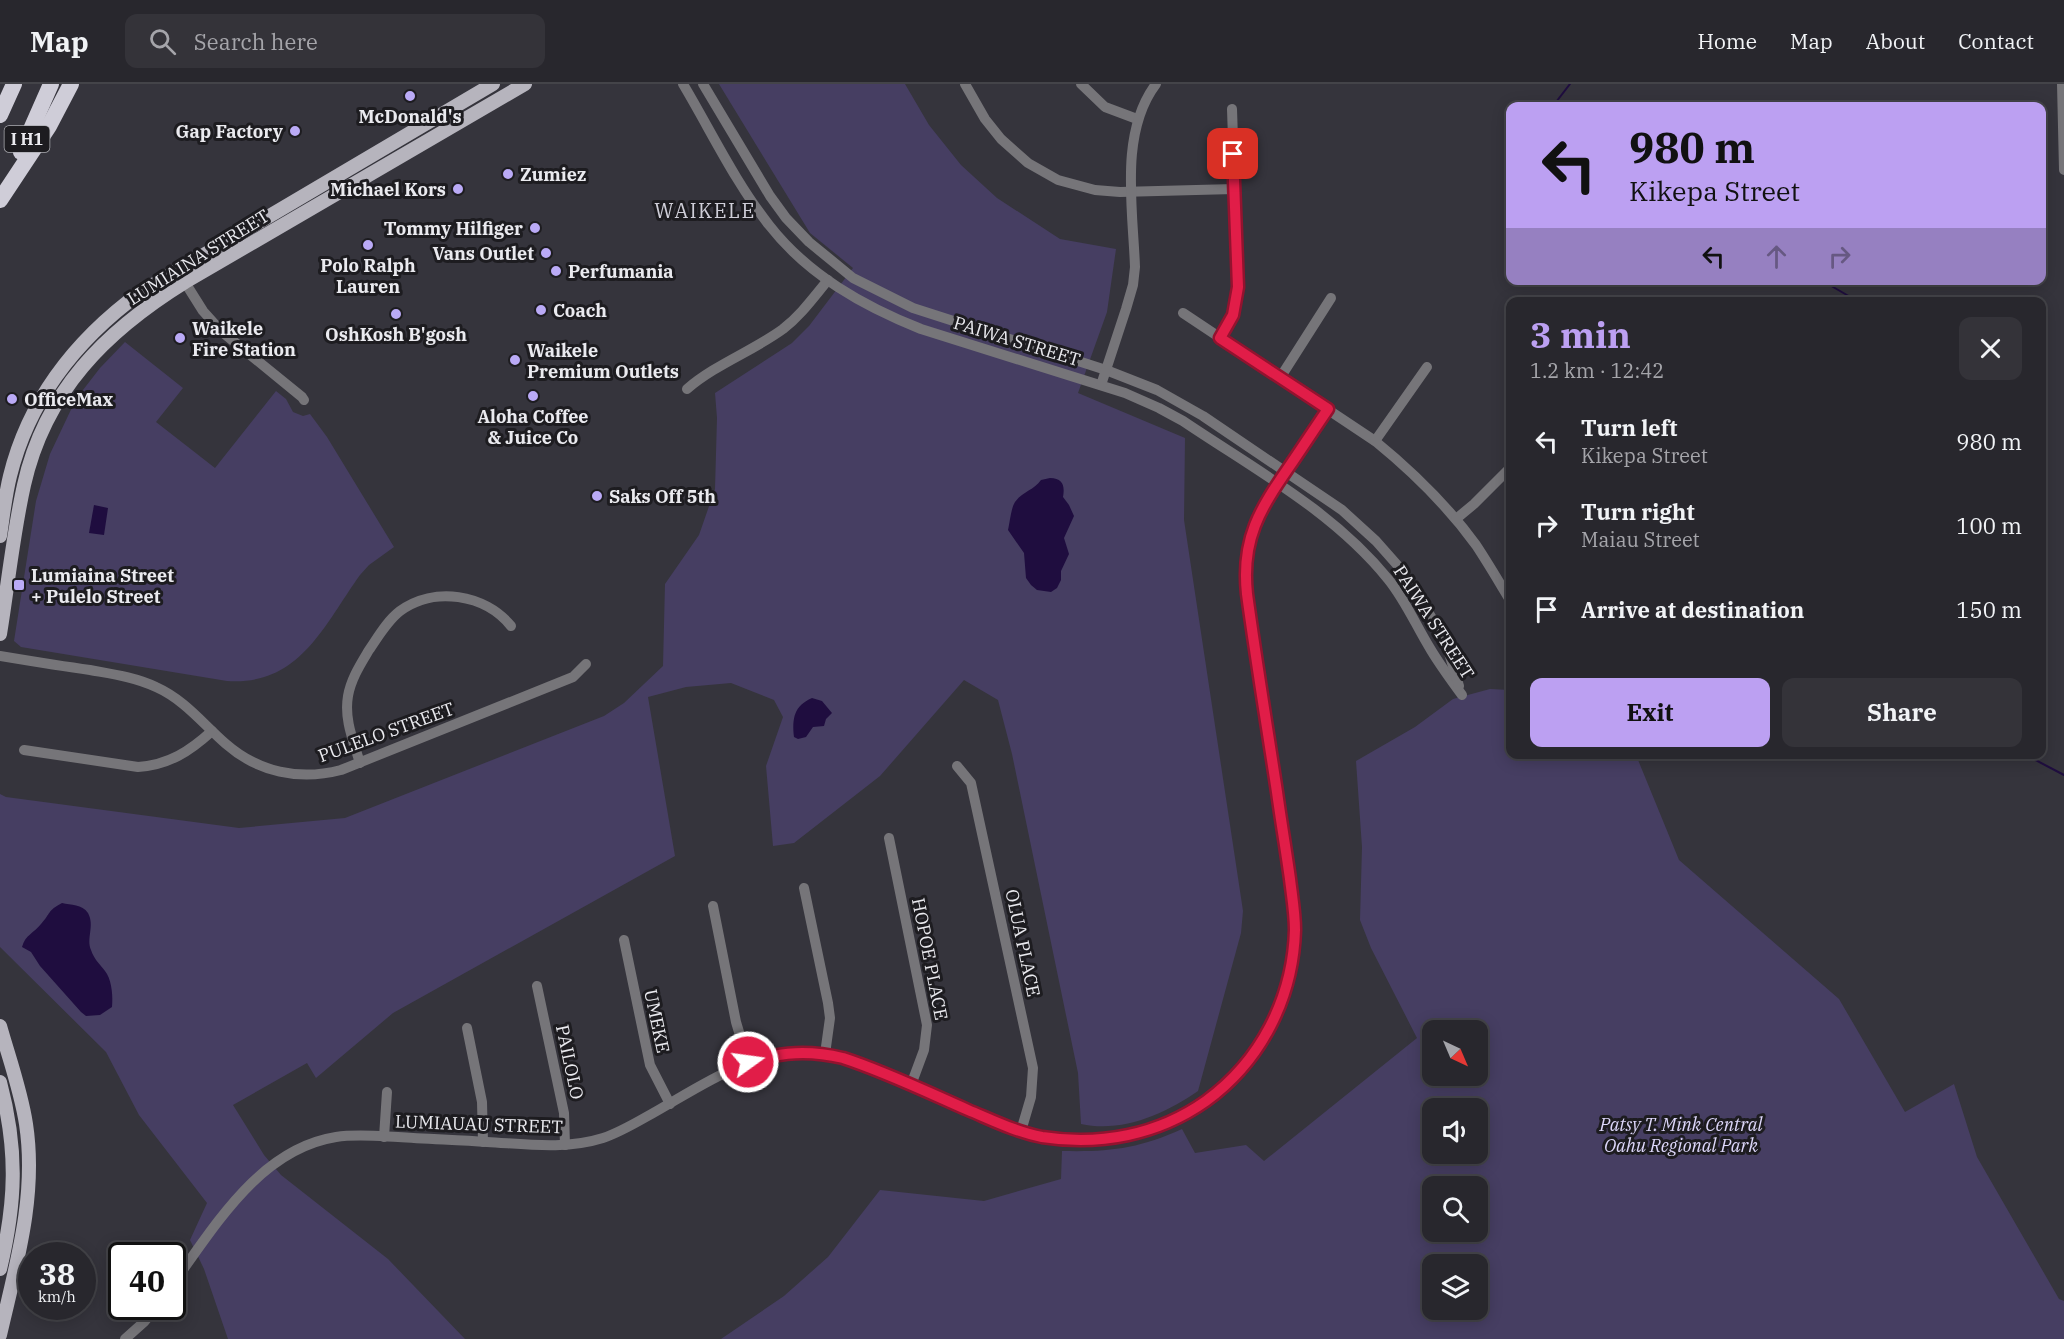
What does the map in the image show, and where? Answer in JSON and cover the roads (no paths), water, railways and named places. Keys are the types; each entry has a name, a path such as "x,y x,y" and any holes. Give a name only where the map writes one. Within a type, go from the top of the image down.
{"highway":[{"path":"0,106 9,84"},
{"name":"I H1","path":"0,115 14,84"},
{"name":"I H1","path":"0,193 27,140 51,84"},
{"path":"0,200 49,126 70,84"}],"main road":[{"name":"LUMIAINA STREET","path":"0,536 10,476 28,426 51,382 80,344 97,327 141,292 493,84"},
{"name":"LUMIAINA STREET","path":"0,634 25,483 37,446 50,416 71,380 96,350 136,315 185,282 525,84"},
{"path":"0,1026 26,1122 30,1164 26,1224 0,1335"},
{"path":"0,1082 11,1134 14,1191 9,1230 0,1269"}],"street":[{"name":"PAIWA STREET","path":"683,84 769,226 787,245 828,280 869,307 921,329 1101,385 1159,408 1183,421 1320,512 1347,535 1374,562 1406,605 1430,649 1462,695 1445,640 1421,600 1399,567 1376,541 1342,510 1180,402 1106,370 913,308 854,278 825,257 786,218 770,196 703,84"},
{"path":"965,84 1001,140 1035,168 1058,180 1095,190 1234,189"},
{"path":"1080,84 1105,107 1137,119"},
{"path":"1101,385 1133,285 1135,267 1131,147 1137,119 1156,84"},
{"path":"2062,84 2064,170"},
{"path":"1220,338 1233,315 1237,295 1232,109"},
{"path":"687,389 710,372 785,327 806,309 828,280 825,257"},
{"path":"178,270 203,311 221,331 304,400"},
{"path":"828,280 854,278"},
{"path":"1280,378 1331,298"},
{"path":"1183,313 1376,441 1423,483 1456,519 1480,551 1506,593"},
{"path":"1376,441 1427,367"},
{"name":"LUMIAUAU STREET","path":"186,1266 242,1194 278,1161 294,1151 319,1141 355,1136 565,1145 604,1138 748,1062 790,1053 825,1054 858,1063 1021,1131 1062,1139 1103,1139 1144,1132 1172,1121 1211,1097 1242,1069 1266,1035 1280,1006 1290,977 1295,928 1293,906 1245,581 1246,556 1256,519 1277,483 1328,409"},
{"path":"1456,519 1506,472"},
{"path":"360,762 347,718 348,693 357,669 381,631 398,613 428,598 453,596 466,598 501,614 511,626"},
{"name":"PULELO STREET","path":"0,656 140,680 157,687 183,703 225,743 245,757 274,771 292,775 323,775 360,762 573,678 586,664"},
{"path":"24,750 138,767 151,766 178,758 212,731"},
{"name":"OLUA PLACE","path":"957,766 971,783 1033,1068 1031,1097 1021,1131"},
{"name":"HOPOE PLACE","path":"889,838 927,1025 924,1050 911,1085"},
{"path":"804,888 830,1018 825,1054"},
{"path":"713,906 730,994 748,1062"},
{"name":"UMEKE","path":"624,940 650,1065 670,1104"},
{"name":"PAILOLO","path":"537,986 564,1113 565,1145"},
{"path":"467,1028 482,1102 483,1142"},
{"path":"384,1137 387,1092"},
{"path":"125,1339 145,1320"}],"waterway":[{"path":"1556,102 1570,84"},
{"path":"1830,285 1850,297"},
{"path":"2034,759 2064,775"}],"place":[{"name":"McDonald's","path":"410,96"},
{"name":"Gap Factory","path":"295,131"},
{"name":"Zumiez","path":"508,174"},
{"name":"Michael Kors","path":"458,189"},
{"name":"Tommy Hilfiger","path":"535,228"},
{"name":"Polo Ralph Lauren","path":"368,245"},
{"name":"Vans Outlet","path":"546,253"},
{"name":"Perfumania","path":"556,271"},
{"name":"Coach","path":"541,310"},
{"name":"OshKosh B'gosh","path":"396,314"},
{"name":"Waikele Fire Station","path":"180,338"},
{"name":"Waikele Premium Outlets","path":"515,360"},
{"name":"Aloha Coffee & Juice Co","path":"533,396"},
{"name":"OfficeMax","path":"12,399"},
{"name":"Saks Off 5th","path":"597,496"},
{"name":"Lumiaina Street + Pulelo Street","path":"19,585"}],"district":[{"name":"WAIKELE","path":"705,210"}],"park label":[{"name":"Patsy T. Mink Central Oahu Regional Park","path":"1681,1134"}]}
